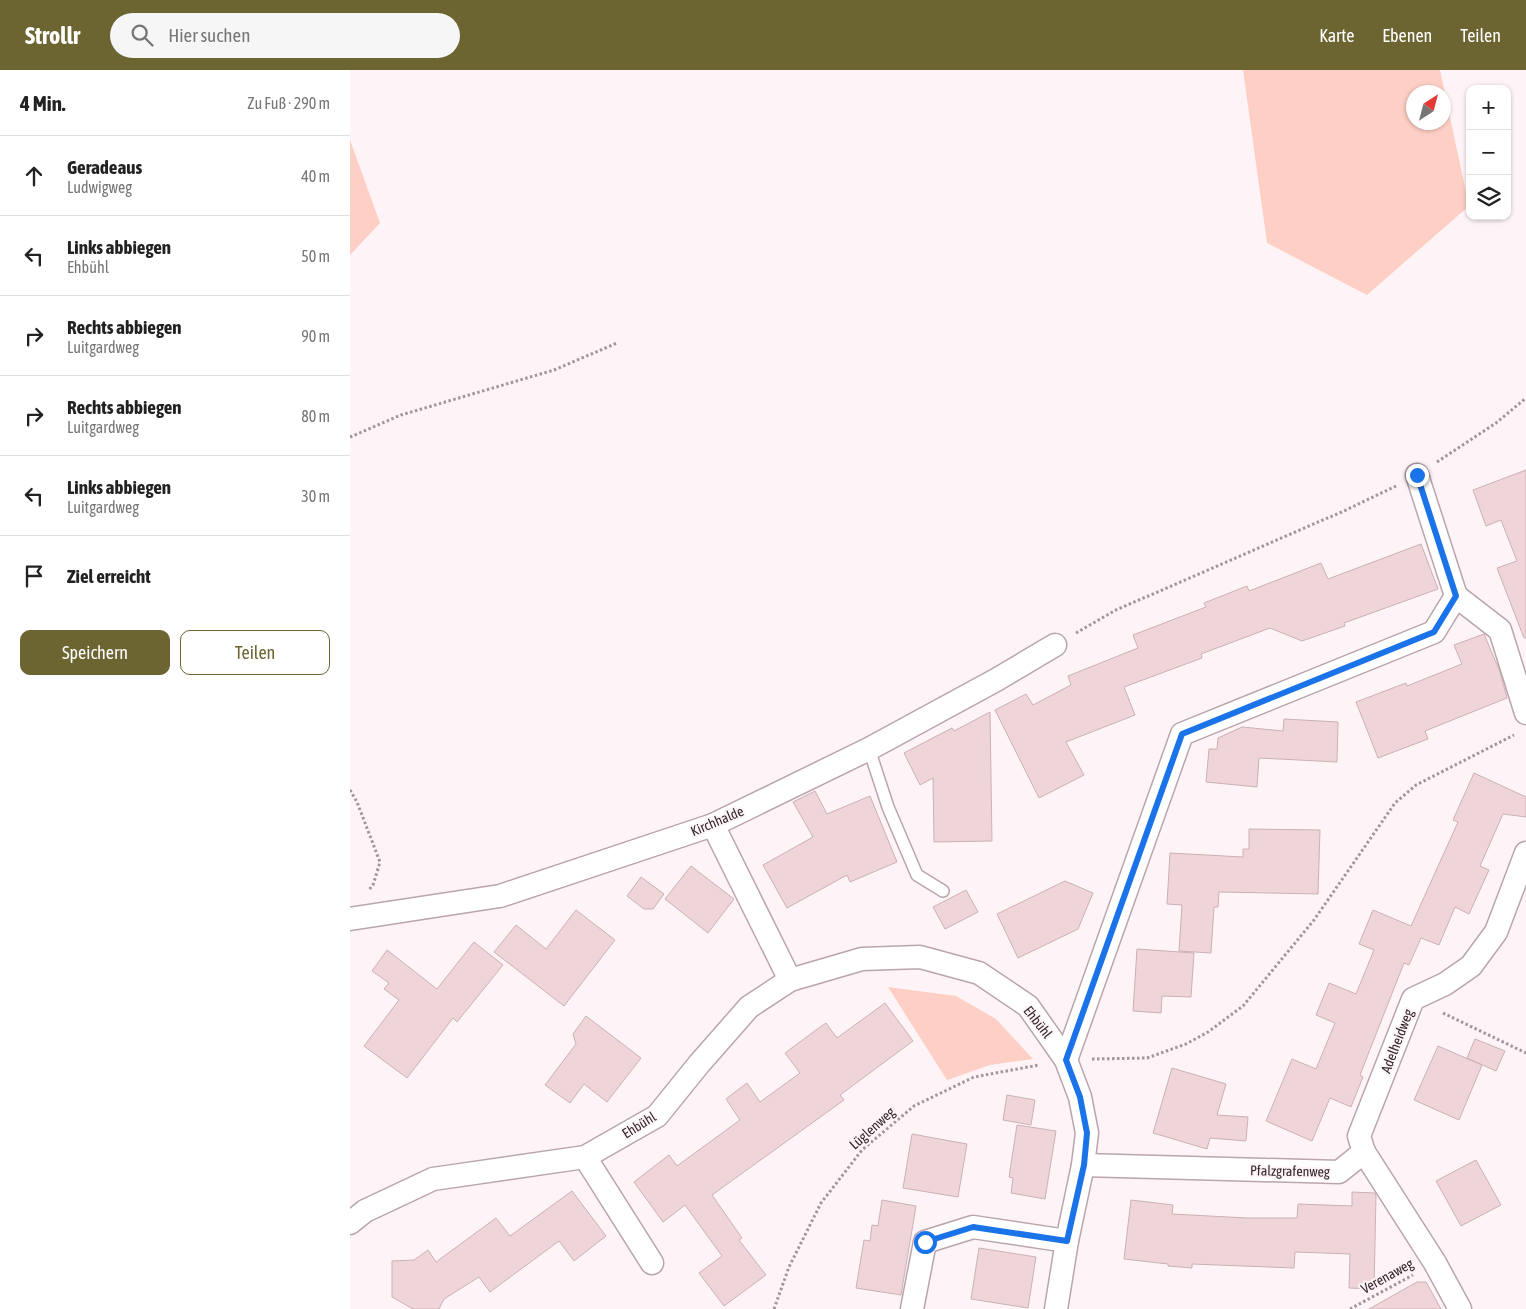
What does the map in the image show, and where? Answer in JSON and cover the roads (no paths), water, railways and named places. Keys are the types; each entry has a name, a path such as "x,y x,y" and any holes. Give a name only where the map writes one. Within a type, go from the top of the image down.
{"street":[{"path":"1417,475 1456,596 1500,630 1522,723"},
{"path":"1066,1060 1182,734 1434,632 1456,596"},
{"name":"Kirchhalde","path":"350,919 500,896 713,825 869,749 996,680 1055,645"},
{"path":"713,825 790,980"},
{"name":"Adelheidweg","path":"1364,1152 1359,1136 1413,999 1446,984 1471,966 1496,932 1526,853"},
{"name":"Ehbühl","path":"355,1211 433,1179 585,1157 657,1116 749,1007 790,980 862,959 920,957 979,973 1028,1006 1066,1060 1080,1097 1087,1133 1084,1165 1067,1241 1056,1309"},
{"path":"1364,1152 1435,1263 1460,1309"},
{"name":"Pfalzgrafenweg","path":"1084,1165 1339,1172 1364,1152"},
{"path":"585,1157 652,1263"},
{"path":"912,1309 925,1242 973,1227 1067,1241"}],"lane":[{"path":"869,749 888,807 917,875 942,891"}]}
